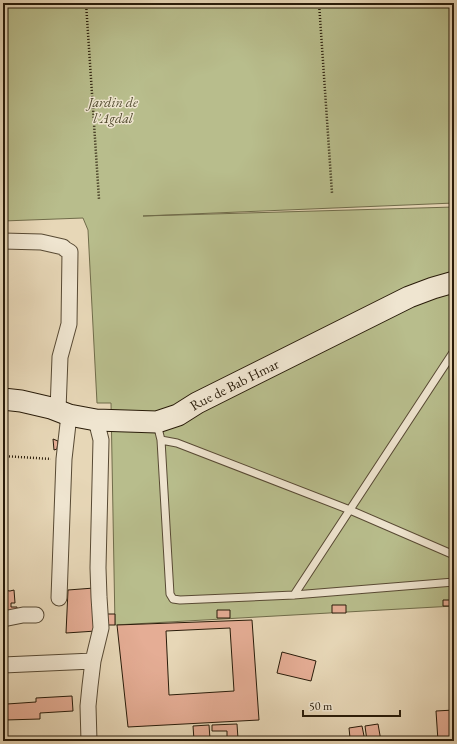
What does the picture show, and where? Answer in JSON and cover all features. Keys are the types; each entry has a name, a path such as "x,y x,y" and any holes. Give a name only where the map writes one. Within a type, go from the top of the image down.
{"main road":[{"name":"Rue de Bab Hmar","path":"3,399 21,401 96,420 159,431 178,415 204,400 409,297 454,282"}],"street":[{"path":"3,241 41,242 63,246 70,252 69,324 60,357 64,413 64,459 59,598"},
{"path":"89,741 88,706 93,661 100,628 98,568 102,440 96,420"},
{"path":"3,619 23,615 36,615"},
{"path":"3,665 93,661"}],"lane":[{"path":"294,595 454,351"},
{"path":"159,431 177,443 350,510 454,555"},
{"path":"159,431 170,594 173,598 180,600 294,595 454,582"}],"path":[{"path":"86,3 99,199"},
{"path":"319,3 332,193"},
{"path":"3,456 64,459"}],"green space":[{"name":"Jardin de l'Agdal","path":"3,3 454,3 454,203 143,216 454,207 454,606 115,625 111,403 97,403 88,230 83,218 3,221"}],"building":[{"path":"53,439 58,441 57,449 54,450"},
{"path":"94,588 96,631 66,633 68,590"},
{"path":"3,590 14,590 15,603 11,603 11,607 17,607 17,615 3,618"},
{"path":"443,600 454,600 454,606 443,606"},
{"path":"332,605 346,605 346,613 332,613"},
{"path":"217,610 230,610 230,618 217,618"},
{"path":"104,614 115,614 115,625 104,625"},
{"path":"252,620 259,720 128,727 117,625","holes":["230,628 234,691 169,695 166,631"]},
{"path":"282,652 316,661 311,681 277,673"},
{"path":"72,696 73,711 40,713 40,719 5,720 5,716 3,716 3,699 7,698 7,704 36,702 36,698"},
{"path":"454,710 454,741 438,741 436,711"},
{"path":"237,724 238,739 227,739 227,731 212,731 212,725"},
{"path":"378,724 381,741 367,741 365,726"},
{"path":"209,725 210,739 194,740 193,726"},
{"path":"362,726 365,741 355,741 355,737 350,738 349,728"}]}
